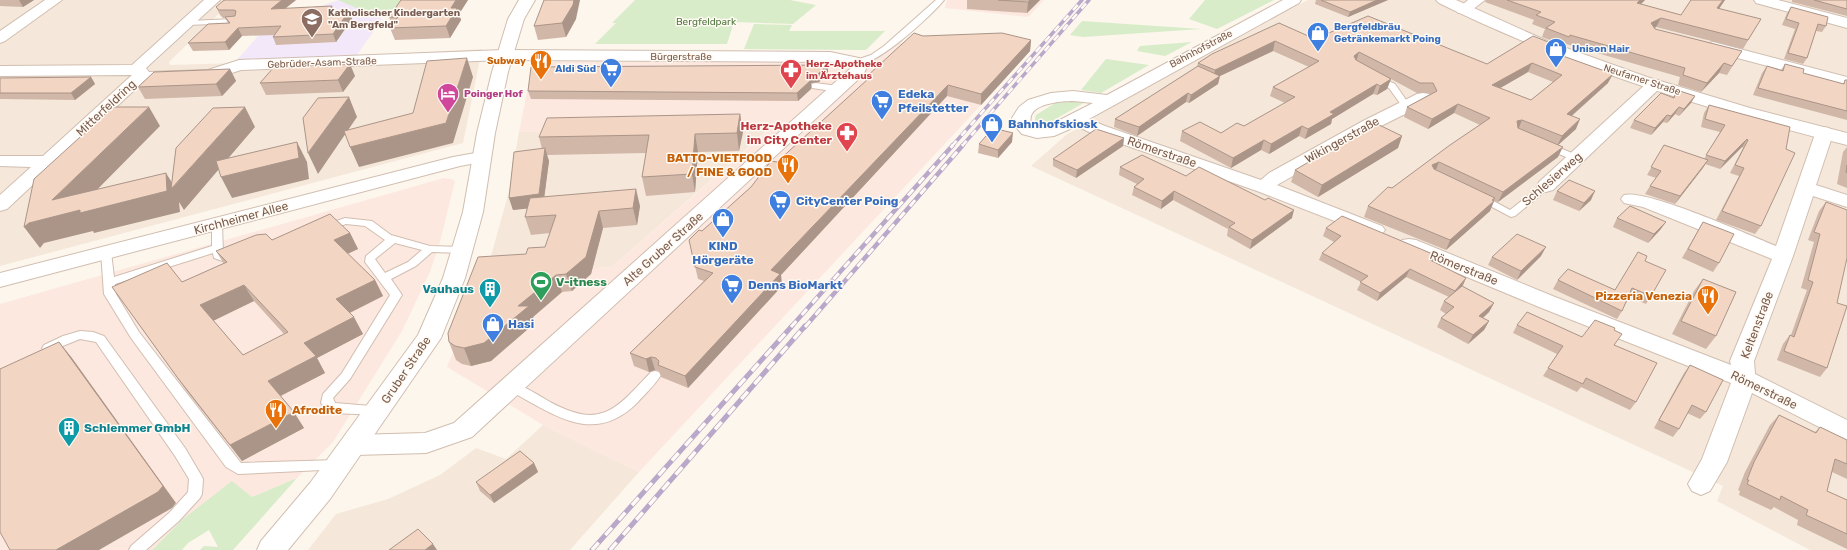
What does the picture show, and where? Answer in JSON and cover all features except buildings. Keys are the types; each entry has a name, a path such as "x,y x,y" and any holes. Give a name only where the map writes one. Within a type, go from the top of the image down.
{"street":[{"path":"0,38 55,0"},
{"path":"138,73 187,23 213,0"},
{"name":"Gruber Straße","path":"276,544 320,491 355,445 430,338 454,278 473,212 482,157 504,55 516,19 527,0"},
{"name":"Bahnhofstraße","path":"1108,100 1064,96 1053,97 1036,103 1024,111 1020,117 1020,122 1030,130 1043,133 1056,130 1213,42 1294,0"},
{"name":"Neufarner Straße","path":"1444,0 1463,10 1545,46 1654,85 1847,139"},
{"path":"1463,10 1478,0"},
{"path":"1761,0 1847,23"},
{"path":"1702,45 1847,82"},
{"name":"Bürgerstraße","path":"504,55 830,57 843,58 856,63"},
{"name":"Gebrüder-Asam-Straße","path":"138,73 157,77 210,75 239,65 504,55"},
{"name":"Alte Gruber Straße","path":"355,445 426,443 463,430 839,89 857,72 859,67 856,63"},
{"name":"Mitterfeldring","path":"0,71 138,73"},
{"name":"Mitterfeldring","path":"0,205 48,162 138,73"},
{"name":"Schlesierweg","path":"1546,186 1654,85"},
{"name":"Wikingerstraße","path":"1264,186 1369,125 1423,98"},
{"name":"Römerstraße","path":"1076,119 1120,137 1264,186 1344,217 1547,302 1744,379 1847,431"},
{"name":"Keltenstraße","path":"1701,484 1714,462 1744,379 1742,361 1784,256 1823,137 1823,132"},
{"name":"Kirchheimer Allee","path":"0,280 459,161 482,157"},
{"path":"0,161 48,162"},
{"path":"1806,188 1847,201"},
{"path":"1631,199 1649,203 1784,256"}],"lane":[{"path":"856,63 874,57 887,48 940,0"},
{"path":"187,23 235,21"},
{"path":"1370,75 1392,86 1407,107"},
{"path":"815,86 839,89"},
{"path":"1539,143 1576,158"},
{"name":"Schlesierweg","path":"1469,193 1511,214 1546,186"},
{"path":"318,232 345,221 368,223 387,237 430,249 462,250"},
{"path":"217,224 218,256 228,260 243,255"},
{"path":"379,410 332,408 327,403 327,397 346,376 396,295 370,262 370,258 394,238"},
{"path":"109,282 218,248"},
{"path":"384,278 412,264 430,249"},
{"path":"106,252 110,294 135,335 231,464 238,469 310,465 339,466"},
{"path":"34,355 74,336 90,334 100,339 180,452 196,479 195,494 174,517 136,550"},
{"path":"512,387 577,418 602,420 615,414 655,375"}],"shaded area":[{"path":"0,0 233,0 169,62 170,65 234,63 482,49 463,143 0,266"},
{"name":"Katholischer Kindergarten \"Am Bergfeld\"","path":"339,0 361,10 382,10 381,21 356,56 234,63 271,22"},
{"path":"947,0 1044,0 1028,17 945,8"},
{"path":"1308,0 1847,0 1847,550 1810,550 1717,501 1723,486 1031,166 1066,135 1190,60"},
{"path":"1006,40 972,103 981,105 639,472 543,425 447,367 486,273 612,267 771,128 519,132 533,62 872,61 897,43"},
{"path":"771,127 612,267 540,271 489,263 508,195 519,132"},
{"path":"444,178 455,181 440,242 430,272 402,331 333,442 297,478 252,497 183,519 152,550 0,550 0,304"},
{"path":"543,425 639,472 570,550 308,550 336,514 388,499 440,475 476,448 506,459"}],"green space":[{"path":"338,0 402,0 392,10 361,10"},
{"name":"Bergfeldpark","path":"635,0 790,0 816,5 793,24 734,22 727,44 595,44 616,23 612,23"},
{"path":"1205,0 1274,0 1217,29 1189,19"},
{"path":"1082,21 1201,29 1083,37 1070,35"},
{"path":"754,24 792,25 789,31 885,31 866,50 744,49"},
{"path":"1192,42 1165,56 1137,51 1140,46"},
{"path":"1106,59 1149,65 1101,93 1081,90"},
{"path":"1060,100 1087,101 1040,128 1035,122 1036,115"},
{"path":"297,478 233,550 200,550 204,546 218,547 209,530 188,543 182,550 152,550 183,519 232,481 252,497"}],"railway":[{"path":"952,146 1082,0"},
{"path":"962,146 1089,0"},
{"path":"791,327 953,145"},
{"path":"805,327 963,145"},
{"path":"592,550 792,326"},
{"path":"610,550 805,326"}],"place":[{"name":"Katholischer Kindergarten \"Am Bergfeld\"","path":"312,38"},
{"name":"Bergfeldbräu Getränkemarkt Poing","path":"1318,52"},
{"name":"Unison Hair","path":"1556,68"},
{"name":"Subway","path":"541,80"},
{"name":"Aldi Süd","path":"611,88"},
{"name":"Herz-Apotheke im Ärztehaus","path":"791,90"},
{"name":"Poinger Hof","path":"448,114"},
{"name":"Edeka Pfeilstetter","path":"882,120"},
{"name":"Bahnhofskiosk","path":"992,144"},
{"name":"Herz-Apotheke im City Center","path":"847,152"},
{"name":"BATTO-VIETFOOD / FINE & GOOD","path":"788,184"},
{"name":"CityCenter Poing","path":"780,220"},
{"name":"KIND Hörgeräte","path":"723,238"},
{"name":"V-itness","path":"541,302"},
{"name":"Denns BioMarkt","path":"732,304"},
{"name":"Vauhaus","path":"490,308"},
{"name":"Pizzeria Venezia","path":"1708,316"},
{"name":"Hasi","path":"493,344"},
{"name":"Afrodite","path":"276,430"},
{"name":"Schlemmer GmbH","path":"69,448"}]}
